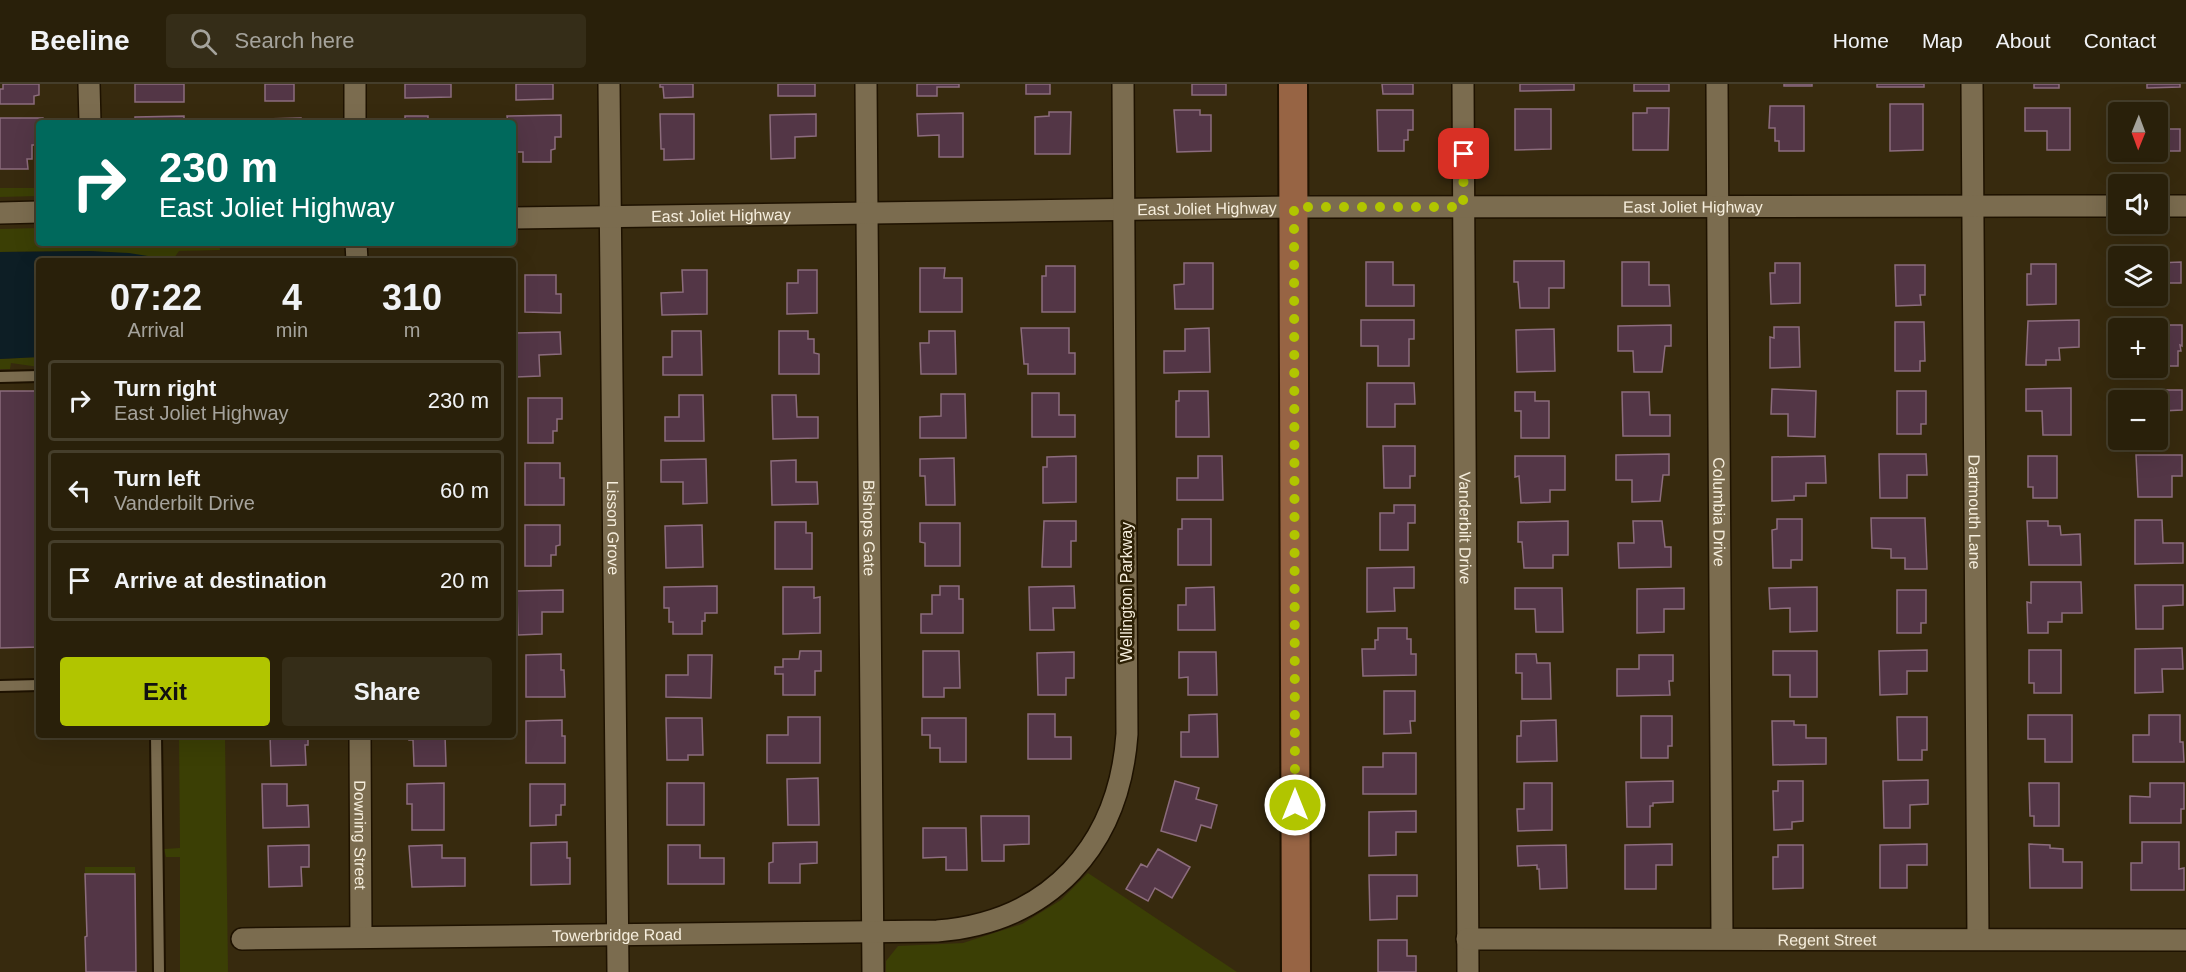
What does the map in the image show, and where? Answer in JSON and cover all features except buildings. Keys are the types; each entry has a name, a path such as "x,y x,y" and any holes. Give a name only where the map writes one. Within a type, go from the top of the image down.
{"street":[{"path":"89,84 90,120"},
{"path":"355,84 355,120"},
{"name":"Lisson Grove","path":"609,84 618,972"},
{"name":"Bishops Gate","path":"866,84 873,972"},
{"name":"Wellington Parkway","path":"873,933 958,930 984,924 1040,898 1062,881 1084,856 1100,833 1121,783 1127,734 1123,84"},
{"path":"1293,84 1296,972"},
{"name":"Vanderbilt Drive","path":"1463,84 1468,972"},
{"name":"Columbia Drive","path":"1717,84 1722,938"},
{"name":"Dartmouth Lane","path":"1972,84 1978,939"},
{"name":"East Joliet Highway","path":"516,218 1294,207 2108,206"},
{"path":"2168,206 2186,206"},
{"path":"0,213 36,212"},
{"name":"Downing Street","path":"360,738 361,937"},
{"name":"Towerbridge Road","path":"242,939 873,933"},
{"name":"Regent Street","path":"1467,939 2186,939"}],"lane":[{"path":"0,377 36,376"},
{"path":"0,686 36,685"},
{"path":"156,738 159,972"}],"green space":[{"path":"0,188 36,188 36,196 0,197"},
{"path":"36,228 36,246 219,246 220,250 179,251 174,258 90,251 0,252 0,229"},
{"path":"36,357 36,367 11,363 10,369 0,369 0,359"},
{"path":"179,738 225,738 228,972 180,972 180,857 166,857 164,849 180,848"},
{"path":"85,867 135,867 135,874 85,874"},
{"path":"1088,873 1237,972 886,972 886,961 898,946 963,943 1022,924 1061,900"}],"water":[{"path":"90,251 129,253 154,258 36,258 36,357 0,359 0,252"}],"route":[{"path":"1295,805 1294,207 1463,207 1464,154"}]}
